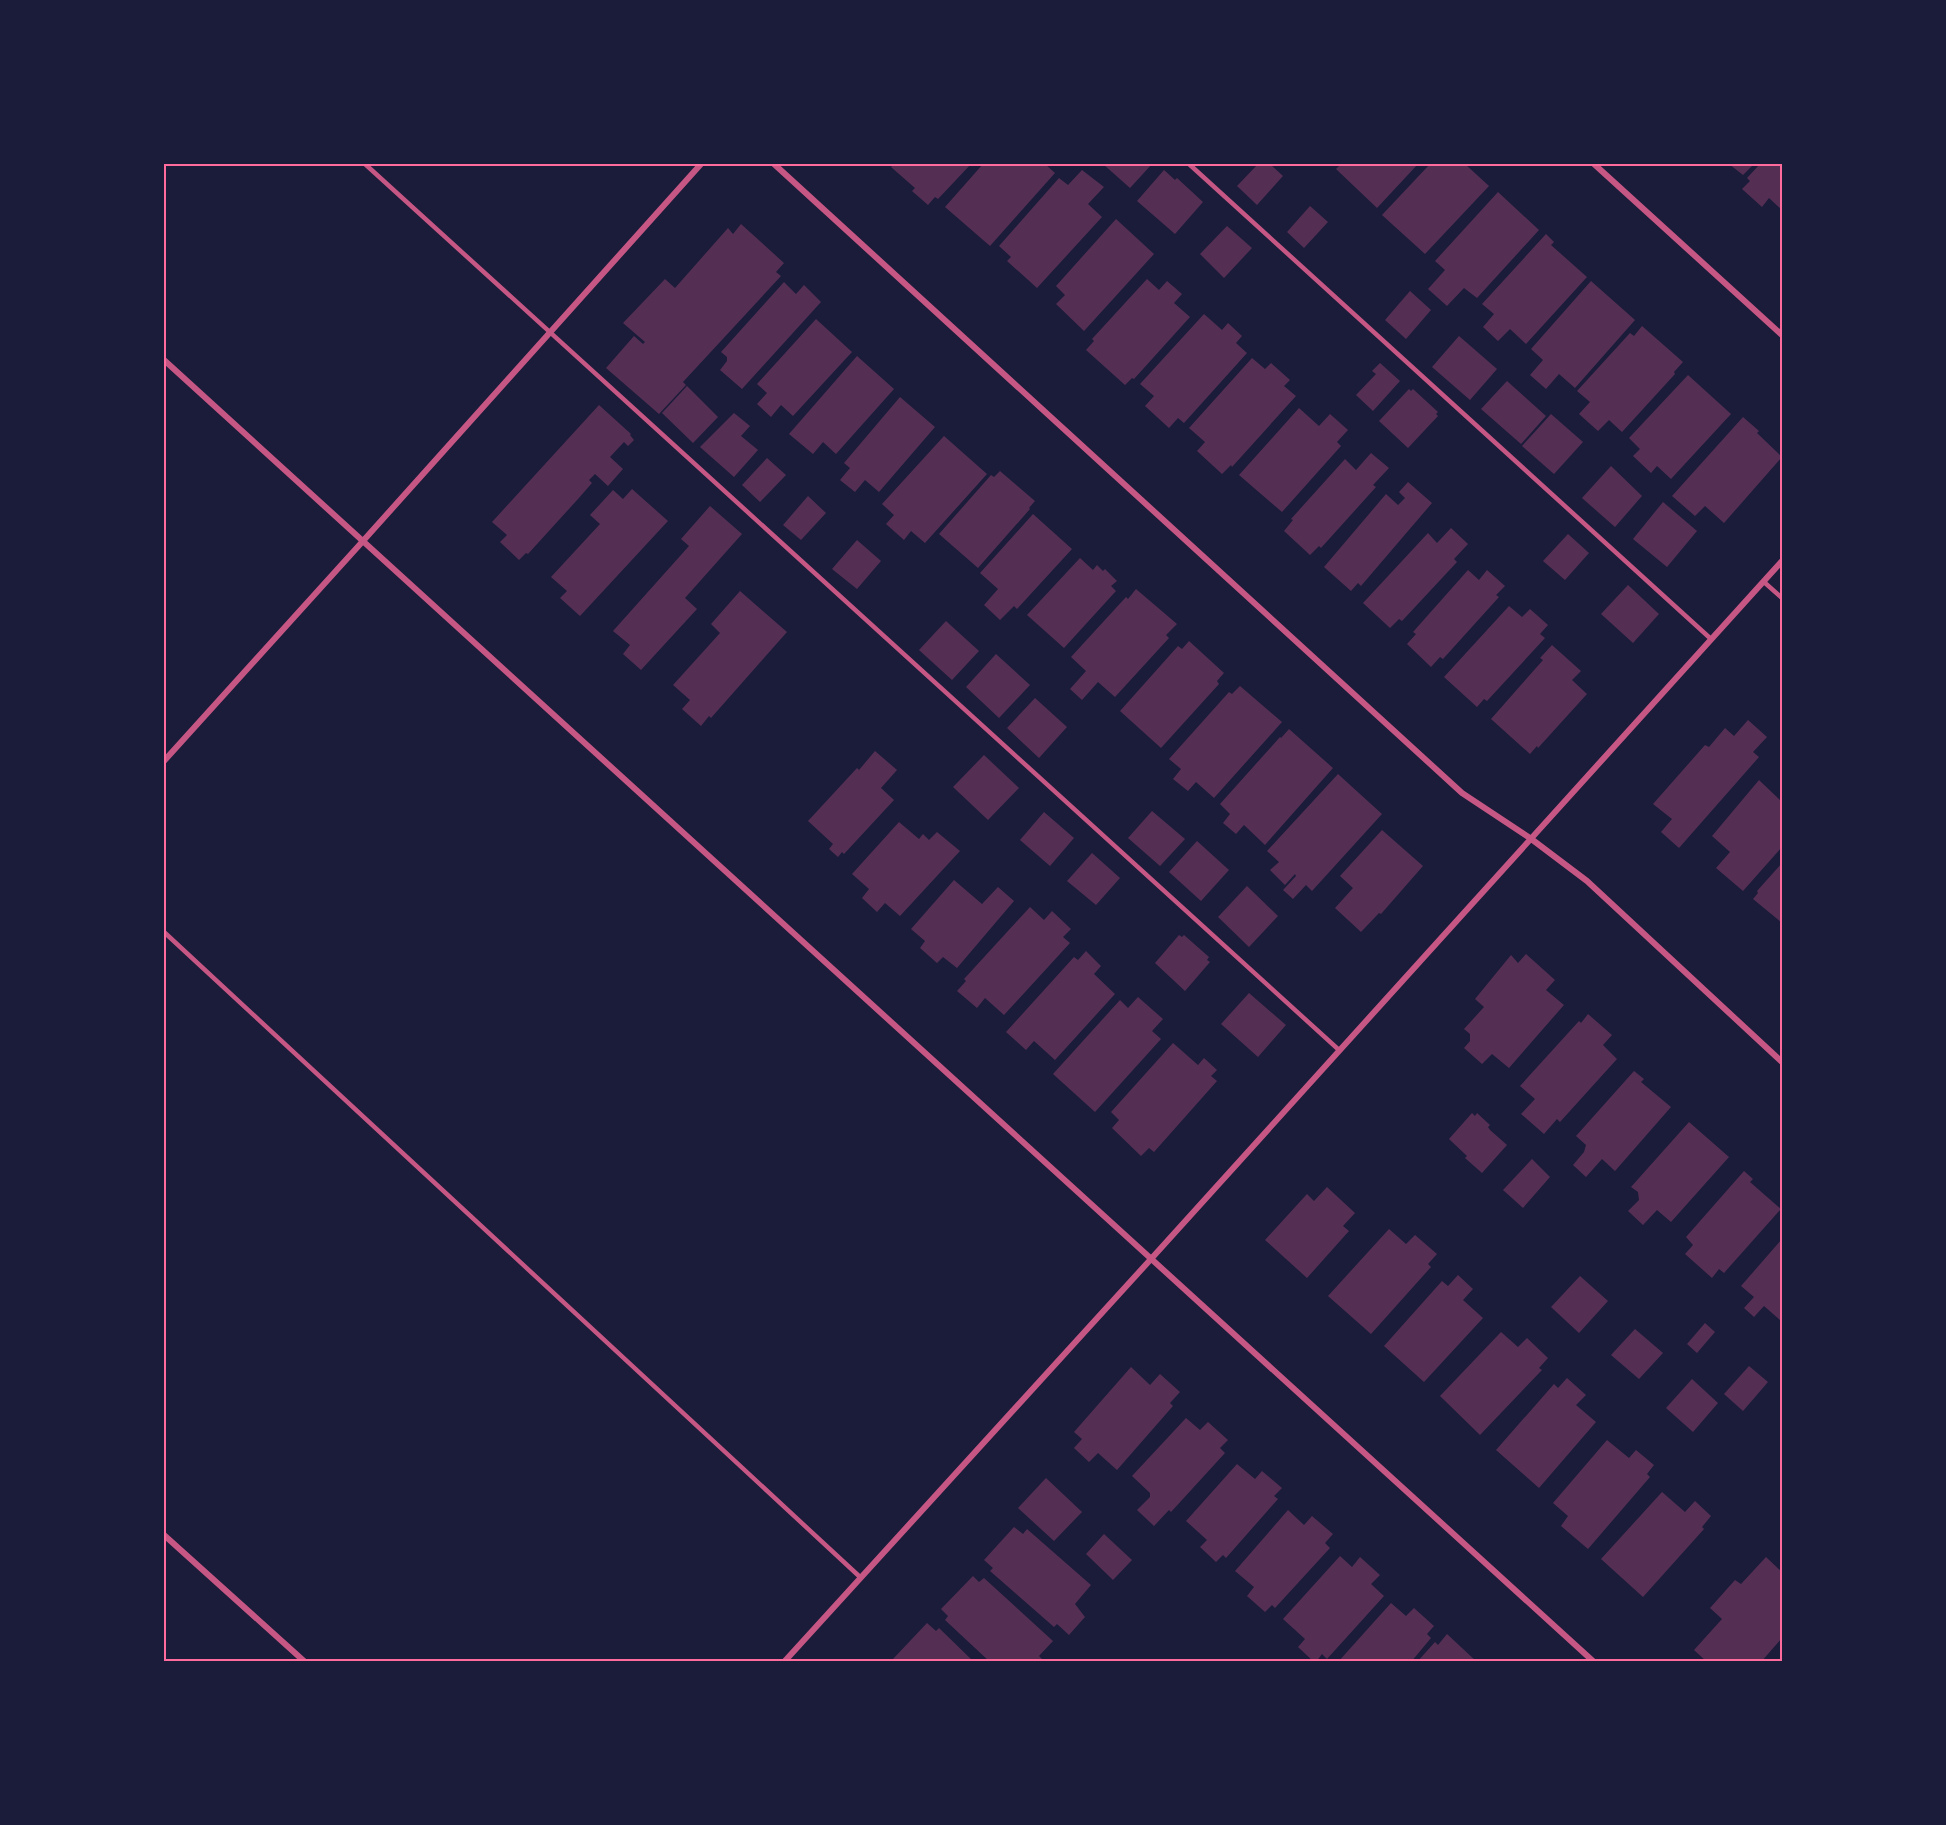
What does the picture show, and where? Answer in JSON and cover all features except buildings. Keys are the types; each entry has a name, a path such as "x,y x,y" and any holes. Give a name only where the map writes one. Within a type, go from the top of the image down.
{"street":[{"path":"164,761 701,164"},
{"path":"774,164 1462,793 1530,838 1587,881 1782,1062"},
{"path":"1594,164 1782,335"},
{"path":"164,360 1594,1662"},
{"path":"784,1662 1782,561"},
{"path":"164,1535 305,1662"}],"lane":[{"path":"364,164 551,331 1339,1050"},
{"path":"1189,164 1711,639"},
{"path":"1764,582 1782,598"},
{"path":"164,932 860,1577"}]}
